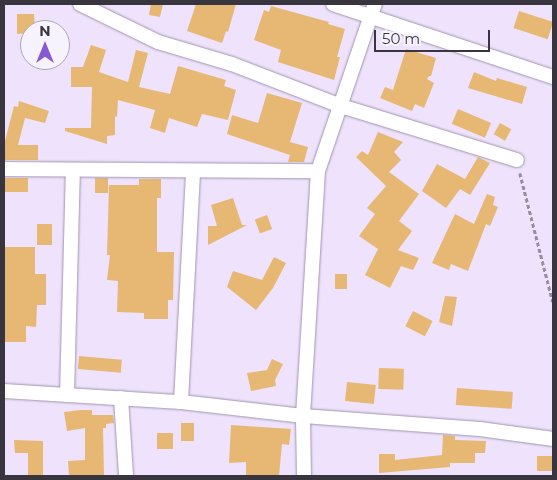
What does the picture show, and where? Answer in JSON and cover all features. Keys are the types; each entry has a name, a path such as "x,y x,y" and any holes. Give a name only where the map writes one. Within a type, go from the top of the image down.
{"street":[{"path":"80,4 158,42 232,64 341,106 517,160"},
{"path":"333,4 373,10 553,77"},
{"path":"304,476 303,416 318,172 373,10"},
{"path":"4,169 318,172"},
{"path":"67,395 73,170"},
{"path":"182,402 193,172"},
{"path":"4,391 182,402 303,416 480,429 553,439"},
{"path":"121,398 126,476"}],"path":[{"path":"517,160 553,302"}],"building":[{"path":"151,4 163,4 160,17 149,15"},
{"path":"196,4 236,4 228,32 226,31 222,43 187,31"},
{"path":"271,6 329,22 328,24 345,29 337,57 340,57 334,80 278,62 281,50 254,40 264,10 269,12"},
{"path":"519,11 553,22 548,39 513,28"},
{"path":"17,14 34,14 34,20 20,20 20,34 17,34"},
{"path":"91,45 106,50 99,72 128,82 136,50 148,53 139,87 170,94 178,66 226,80 224,86 236,90 228,120 202,114 197,127 169,118 165,133 150,128 155,110 118,100 117,117 115,116 115,135 107,136 107,144 65,131 65,128 91,128 92,87 71,87 71,67 83,67"},
{"path":"406,49 436,58 431,76 427,79 434,83 424,108 415,104 412,111 380,98 385,87 393,90"},
{"path":"474,72 496,81 497,78 527,87 522,104 468,88"},
{"path":"267,93 302,103 290,142 308,147 304,162 288,162 290,155 227,134 232,115 258,123"},
{"path":"19,101 49,111 45,123 25,118 18,145 38,145 38,160 4,160 4,145 14,106 18,107"},
{"path":"458,109 491,123 485,138 452,124"},
{"path":"500,123 511,129 505,141 494,134"},
{"path":"378,132 403,142 394,152 401,160 389,172 419,194 399,221 412,231 398,250 419,258 413,270 401,266 390,288 365,275 378,249 359,236 375,214 367,208 386,186 356,157 362,151 368,155"},
{"path":"478,157 490,163 470,195 460,189 446,208 422,191 437,164 465,179"},
{"path":"4,178 28,178 28,192 4,192"},
{"path":"95,178 108,178 108,193 95,193"},
{"path":"139,179 161,179 161,198 157,198 157,252 174,252 173,300 168,300 168,319 144,319 144,313 117,312 118,281 107,280 110,255 107,255 109,185 139,185"},
{"path":"487,194 495,197 493,205 498,207 490,226 486,224 468,271 451,264 449,270 432,263 455,214 474,224"},
{"path":"233,198 242,225 247,225 208,245 208,226 217,226 211,205"},
{"path":"267,215 272,229 260,234 255,219"},
{"path":"37,224 52,224 52,245 37,245"},
{"path":"4,247 35,247 35,274 46,274 46,305 37,305 36,327 26,326 26,342 5,342"},
{"path":"274,257 286,263 273,288 256,310 227,287 233,271 262,280"},
{"path":"335,274 347,274 347,289 335,289"},
{"path":"445,296 457,297 452,326 439,322"},
{"path":"413,311 433,321 425,336 405,326"},
{"path":"79,356 122,360 121,373 78,369"},
{"path":"272,359 283,364 275,380 276,386 251,391 247,373 267,370"},
{"path":"379,368 404,369 403,390 378,389"},
{"path":"347,382 376,385 374,404 345,401"},
{"path":"457,388 513,392 512,409 456,405"},
{"path":"92,410 92,415 113,415 114,423 106,424 106,428 103,428 104,476 69,476 68,461 85,460 85,428 67,431 64,412"},
{"path":"181,423 194,423 194,441 181,441"},
{"path":"231,425 291,429 289,445 282,444 279,476 246,476 246,462 229,463"},
{"path":"157,433 173,433 173,449 157,449"},
{"path":"443,435 455,436 455,440 486,441 485,453 475,453 475,463 450,463 450,467 379,473 379,454 395,454 395,460 442,455"},
{"path":"14,440 43,441 43,476 28,476 28,453 15,453"},
{"path":"537,456 553,456 553,471 537,471"}]}
